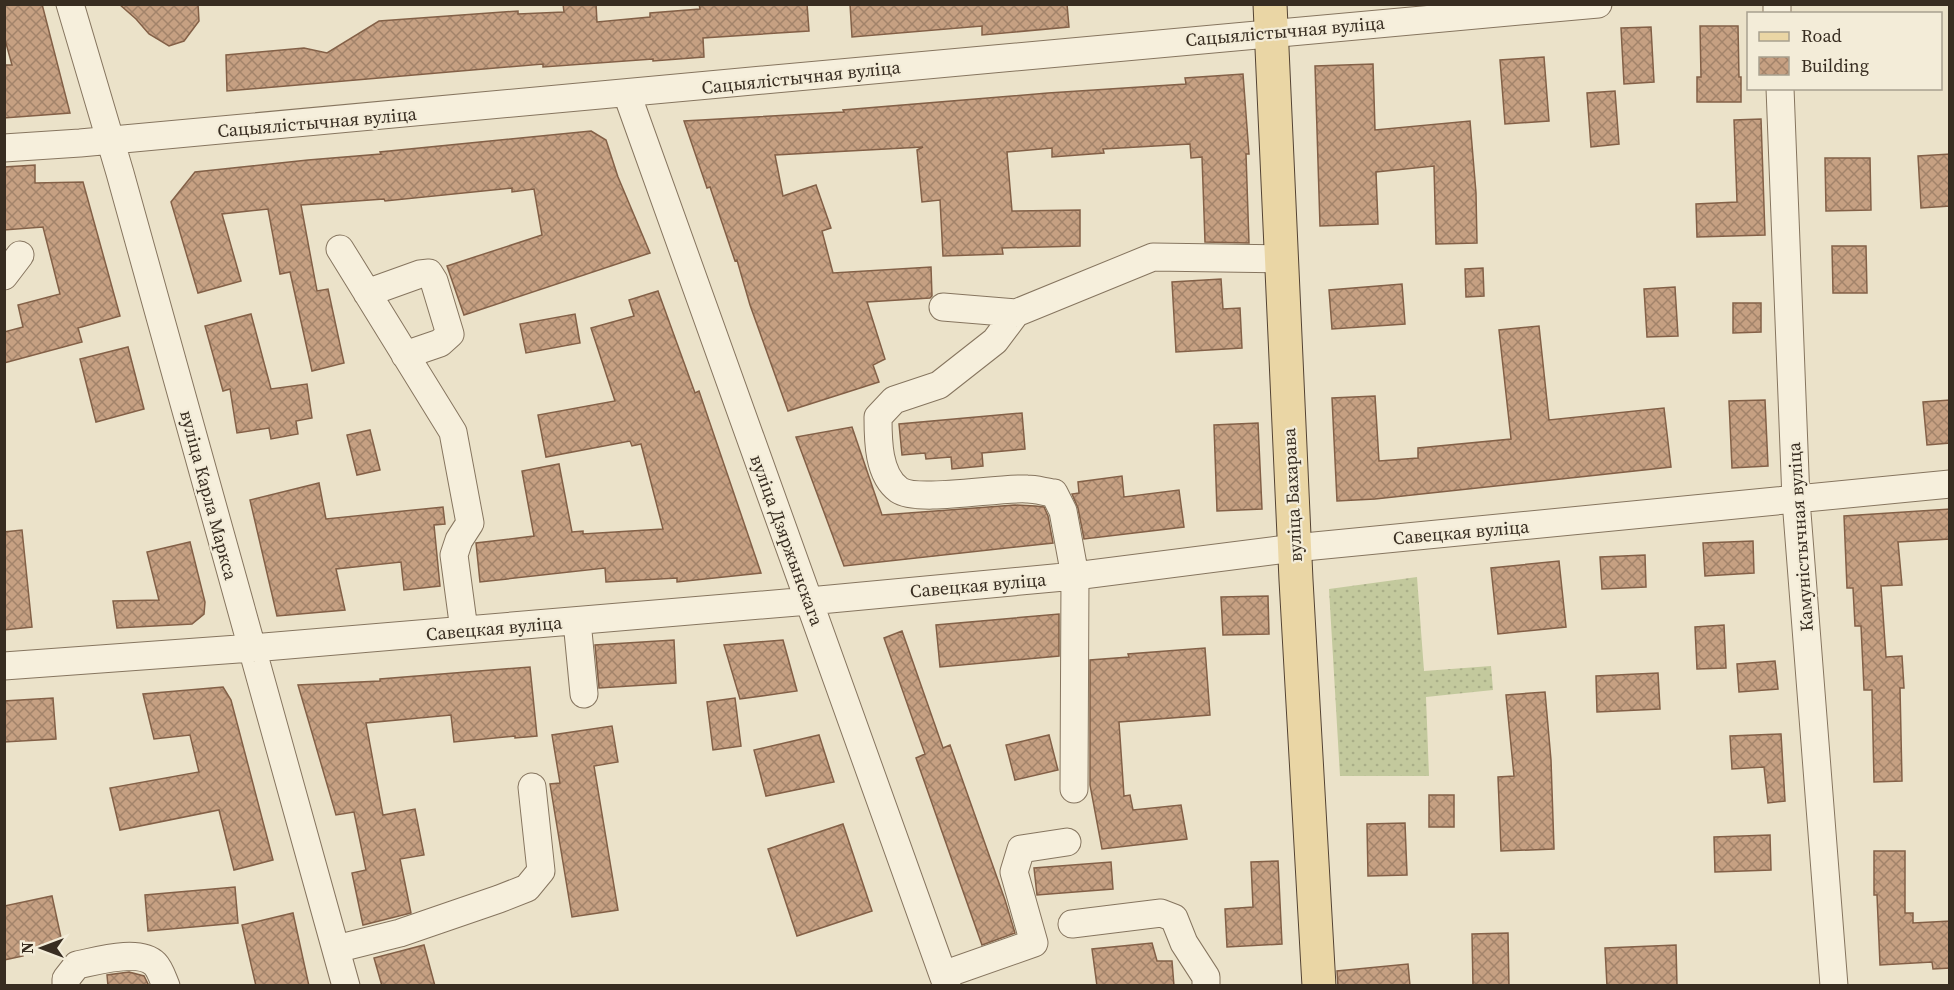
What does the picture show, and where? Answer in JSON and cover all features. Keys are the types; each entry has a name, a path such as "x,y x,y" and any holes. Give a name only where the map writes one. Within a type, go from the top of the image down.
{"main road":[{"name":"вуліца Бахарава","path":"1270,18 1294,548 1319,986"}],"street":[{"name":"вуліца Карла Маркса","path":"70,4 120,173 346,986"},
{"name":"Сацыялістычная вуліца","path":"4,148 110,141 627,94 1270,18 1598,4"},
{"name":"Камуністычная вуліца","path":"1780,90 1796,500 1834,986"},
{"name":"вуліца Дзяржынскага","path":"627,94 945,980"},
{"path":"340,249 453,432 470,522 459,540 454,555 464,630"},
{"path":"943,307 1016,314 1153,257 1281,259"},
{"path":"367,293 420,274 429,273 434,280 450,334 440,343 405,355"},
{"path":"1016,314 995,341 939,385 894,400 878,417 878,443 887,477 900,490 920,495 1027,489 1054,493 1063,511 1075,576 1074,789"},
{"name":"Савецкая вуліца","path":"4,666 252,648 809,601 1075,576 1294,548 1950,484"},
{"path":"577,621 584,694"},
{"path":"336,949 400,933 526,888 542,871 532,788"},
{"path":"945,980 1034,943 1014,872 1021,849 1067,842"},
{"path":"1072,924 1161,913 1174,918 1184,943 1206,977 1206,986"},
{"path":"66,986 66,979 77,965 135,956 154,964 166,986"}],"green space":[{"path":"1417,577 1424,671 1491,666 1493,690 1426,697 1429,776 1340,776 1329,589"}],"building":[{"path":"4,4 42,4 70,113 4,118 4,65 12,65 4,36"},
{"path":"119,4 198,4 199,21 184,41 169,46 149,34"},
{"path":"563,4 596,4 597,22 650,17 650,13 700,9 699,4 807,4 809,31 703,38 704,57 543,67 543,64 227,91 226,55 304,48 327,53 379,21 518,11 518,14 564,12"},
{"path":"850,4 1067,4 1069,27 982,35 982,26 852,37"},
{"path":"1700,26 1738,26 1741,102 1697,102 1697,77 1701,77"},
{"path":"1651,27 1654,82 1624,84 1621,28"},
{"path":"1544,57 1549,121 1505,124 1500,60"},
{"path":"1373,64 1375,130 1470,121 1476,193 1477,243 1436,244 1434,166 1376,172 1378,224 1320,226 1315,66"},
{"path":"1243,74 1249,154 1246,154 1249,243 1205,242 1202,157 1191,158 1190,144 1103,149 1104,153 1052,157 1052,148 1007,152 1012,211 1080,210 1080,246 1002,248 1003,254 943,256 940,200 922,202 917,150 923,147 775,155 783,196 816,185 831,228 822,231 833,273 931,267 932,296 930,298 867,302 885,359 873,365 879,382 788,411 750,305 737,260 735,261 710,187 707,188 684,121 844,112 843,110 1048,93 1186,84 1185,78"},
{"path":"1615,91 1619,144 1591,147 1587,93"},
{"path":"1761,119 1765,235 1697,237 1696,204 1737,202 1734,120"},
{"path":"591,131 606,140 618,177 650,253 464,315 447,266 542,235 534,189 512,192 512,188 385,201 384,199 301,205 317,291 328,289 344,363 312,371 290,272 280,274 268,209 222,214 241,281 198,293 171,202 195,172"},
{"path":"1950,154 1950,206 1921,208 1918,156"},
{"path":"1825,158 1870,158 1871,210 1826,211"},
{"path":"35,165 35,183 83,182 120,316 78,328 82,342 4,363 4,332 23,327 18,305 60,294 43,227 4,230 4,167"},
{"path":"1832,246 1866,246 1867,293 1833,293"},
{"path":"1483,268 1484,296 1466,297 1465,269"},
{"path":"1221,279 1223,309 1240,308 1242,348 1176,352 1172,282"},
{"path":"1402,284 1405,324 1332,329 1329,290"},
{"path":"1675,287 1678,336 1647,337 1644,289"},
{"path":"658,291 695,393 699,391 761,573 677,582 677,578 606,582 605,568 480,582 476,543 534,536 522,471 559,464 572,532 583,531 583,534 663,529 641,444 632,446 630,441 546,457 538,415 615,401 591,328 634,316 629,300"},
{"path":"1733,303 1761,303 1761,332 1733,333"},
{"path":"251,314 271,389 307,384 312,418 296,421 298,434 271,439 269,428 237,433 230,389 223,391 205,326"},
{"path":"575,314 580,343 526,353 520,324"},
{"path":"1539,326 1549,420 1664,408 1671,467 1375,499 1337,501 1332,398 1375,396 1379,461 1418,458 1418,448 1511,439 1499,330"},
{"path":"128,347 144,409 96,422 80,359"},
{"path":"1765,400 1768,466 1732,468 1729,401"},
{"path":"1950,400 1950,443 1927,445 1923,402"},
{"path":"1022,413 1025,449 982,453 983,466 952,469 951,457 926,459 925,453 902,455 899,424"},
{"path":"1258,423 1262,509 1217,511 1214,425"},
{"path":"852,427 882,515 1015,505 1044,507 1053,543 844,566 796,437"},
{"path":"370,430 380,470 357,475 347,435"},
{"path":"1122,476 1124,497 1179,490 1184,527 1084,539 1078,508 1072,494 1079,493 1078,482"},
{"path":"319,483 326,519 443,507 445,524 434,525 440,586 404,590 401,562 336,569 345,610 277,616 250,500"},
{"path":"1950,509 1950,539 1898,542 1902,585 1881,586 1886,657 1902,656 1904,688 1900,688 1902,781 1874,782 1872,690 1864,690 1861,626 1855,626 1853,588 1847,588 1844,516"},
{"path":"22,530 32,627 4,630 4,532"},
{"path":"1753,541 1754,573 1705,576 1703,543"},
{"path":"190,542 205,602 204,614 192,624 117,628 113,601 159,600 147,552"},
{"path":"1645,555 1646,587 1602,589 1600,557"},
{"path":"1559,561 1566,627 1498,634 1491,568"},
{"path":"1268,596 1269,634 1223,635 1221,597"},
{"path":"1059,614 1059,656 940,667 936,625"},
{"path":"1724,625 1726,668 1697,669 1695,627"},
{"path":"902,631 943,748 950,745 1015,933 982,945 916,758 925,754 884,638"},
{"path":"674,640 676,683 599,688 595,645"},
{"path":"783,640 797,691 740,699 724,645"},
{"path":"1205,648 1210,715 1119,722 1124,796 1130,795 1133,810 1181,805 1187,839 1102,849 1090,785 1090,660 1129,657 1128,654"},
{"path":"1775,661 1778,689 1739,692 1737,664"},
{"path":"530,667 537,736 454,742 451,715 366,723 383,815 415,809 424,855 400,859 411,913 363,925 352,873 366,870 354,812 336,815 298,685 380,681 380,679"},
{"path":"1658,673 1660,709 1597,712 1596,676"},
{"path":"223,687 231,700 273,860 234,870 219,810 120,830 110,788 199,772 190,735 154,739 143,694"},
{"path":"1545,692 1551,760 1554,849 1501,851 1498,777 1514,776 1506,695"},
{"path":"53,698 56,739 4,742 4,701"},
{"path":"735,698 741,746 713,750 707,702"},
{"path":"612,726 618,762 594,766 618,910 572,917 550,784 560,783 552,735"},
{"path":"1781,734 1785,801 1768,803 1764,767 1732,769 1730,736"},
{"path":"819,735 834,782 766,796 754,750"},
{"path":"1049,735 1058,770 1015,780 1006,745"},
{"path":"1429,795 1454,795 1454,827 1429,827"},
{"path":"1405,823 1407,875 1368,876 1367,824"},
{"path":"843,824 872,911 797,936 768,849"},
{"path":"1770,835 1771,870 1715,872 1714,837"},
{"path":"1874,851 1905,851 1905,913 1913,913 1913,923 1950,921 1950,968 1933,969 1932,962 1880,965 1877,895 1874,895"},
{"path":"1278,861 1282,944 1227,947 1225,909 1253,907 1251,862"},
{"path":"1111,862 1113,889 1037,895 1034,868"},
{"path":"235,887 238,923 148,931 145,895"},
{"path":"52,896 62,942 22,951 23,956 4,960 4,906"},
{"path":"293,913 309,986 256,986 242,925"},
{"path":"1508,933 1509,986 1473,986 1472,934"},
{"path":"1152,943 1157,961 1172,961 1174,986 1097,986 1092,949"},
{"path":"424,945 435,986 382,986 374,958"},
{"path":"1676,945 1677,986 1607,986 1605,948"},
{"path":"1408,964 1410,986 1338,986 1337,971"},
{"path":"129,972 144,976 149,986 108,986 107,975"}]}
